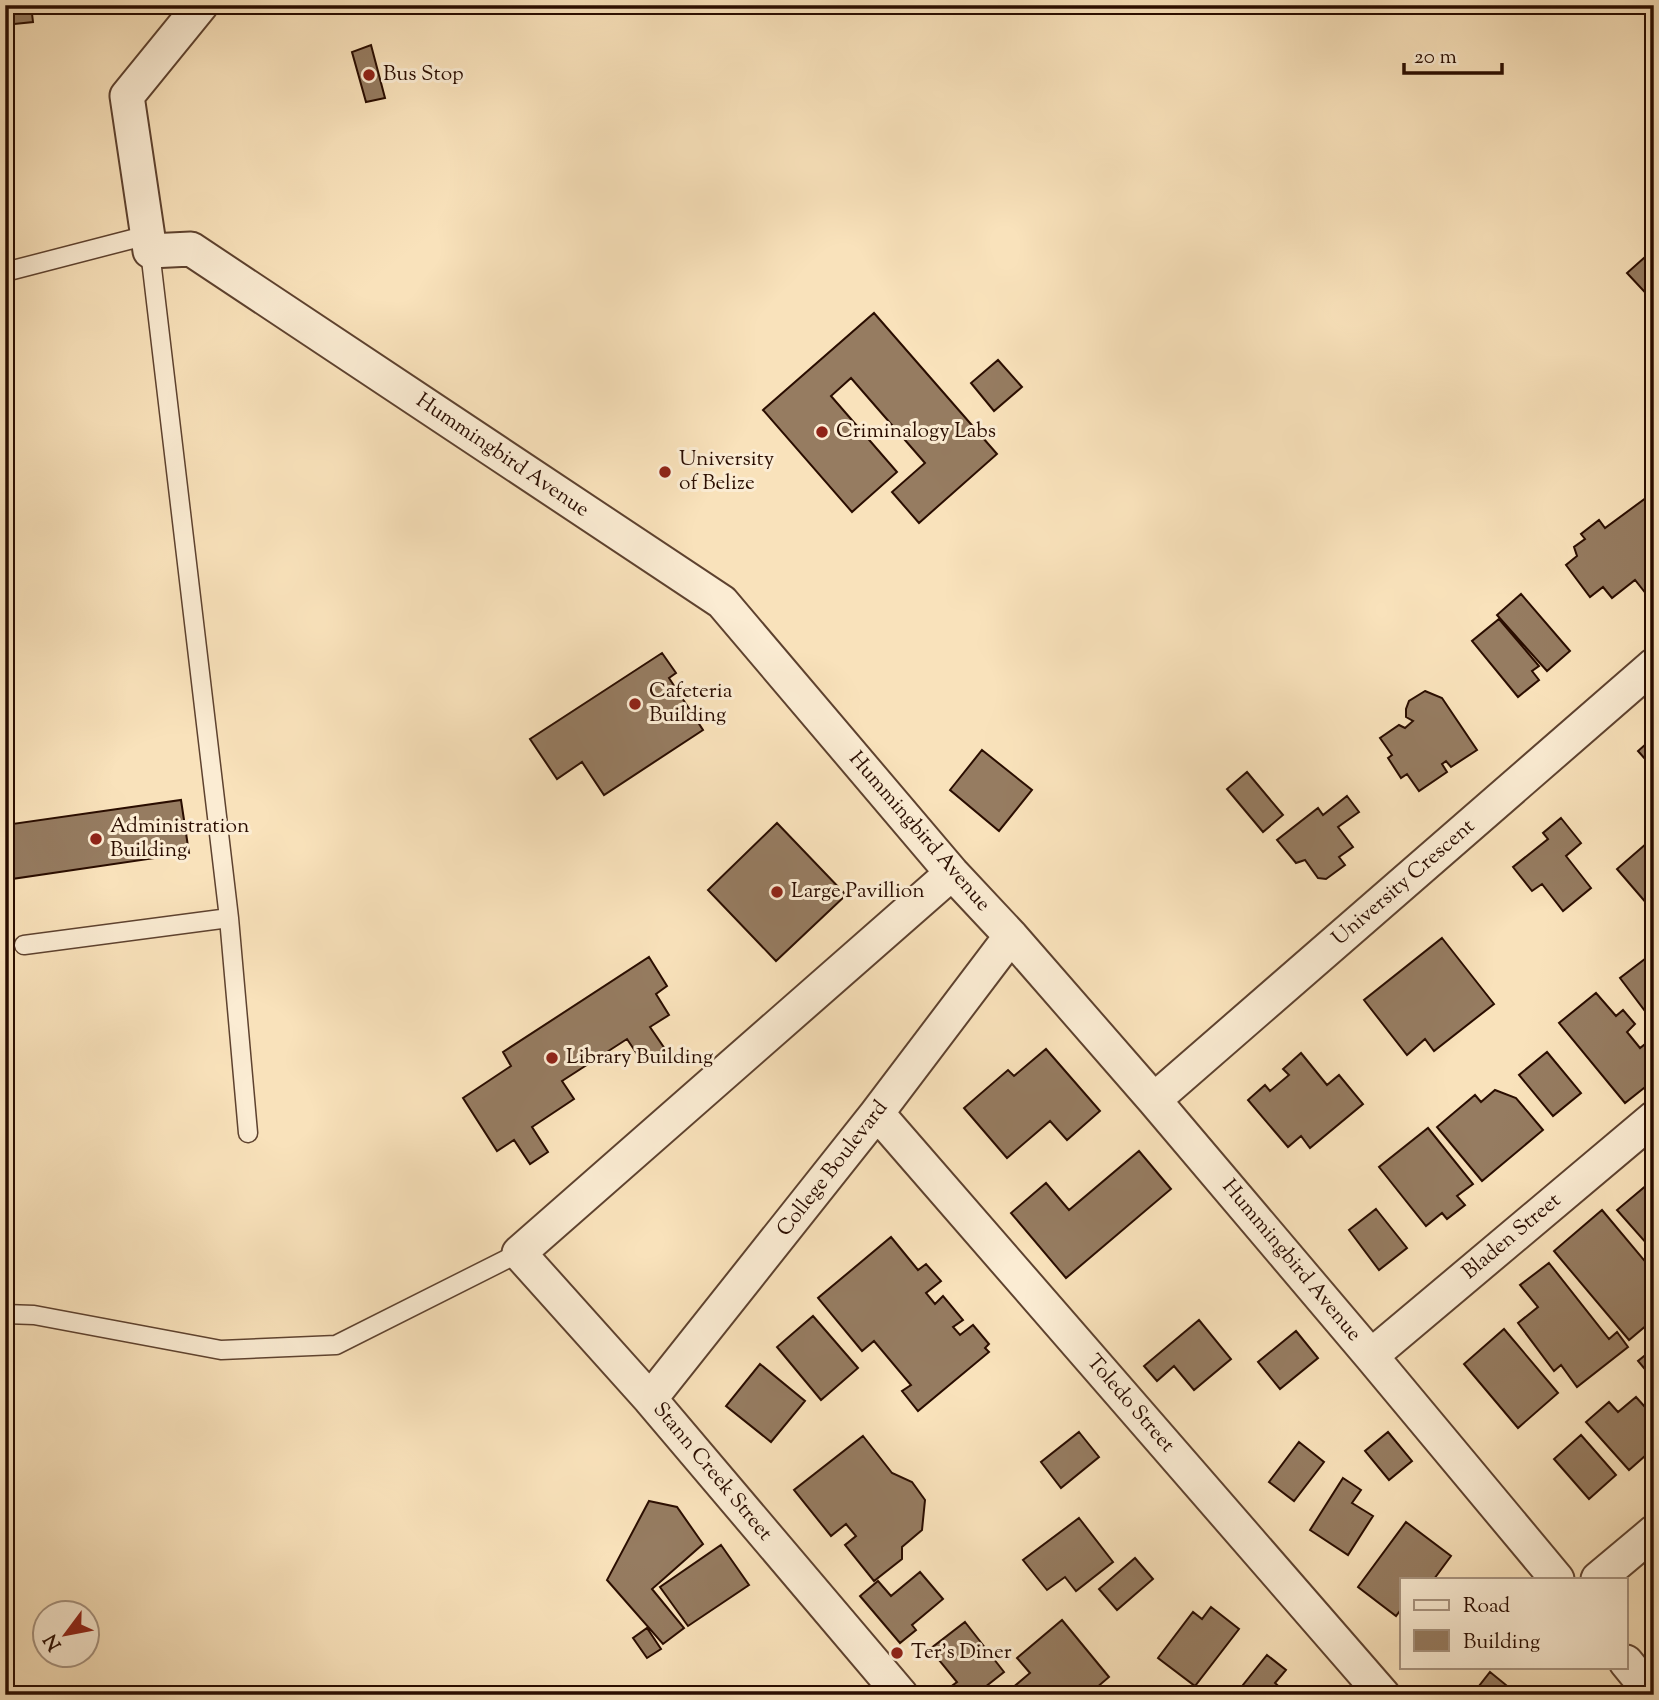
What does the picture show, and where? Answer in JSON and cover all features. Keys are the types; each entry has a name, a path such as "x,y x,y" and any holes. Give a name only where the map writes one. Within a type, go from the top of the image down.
{"street":[{"path":"149,243 127,96 201,5"},
{"name":"Hummingbird Avenue","path":"149,243 191,249 722,602 952,873 1011,936 1153,1100 1556,1578"},
{"name":"University Crescent","path":"1153,1100 1654,665"},
{"path":"519,1253 952,873"},
{"name":"College Boulevard","path":"650,1399 877,1113 1011,936"},
{"name":"Toledo Street","path":"877,1113 1383,1695"},
{"name":"Bladen Street","path":"1371,1356 1654,1118"},
{"name":"Stann Creek Street","path":"519,1253 650,1399 901,1695"},
{"path":"1599,1578 1654,1532"},
{"path":"1628,1664 1653,1695"}],"lane":[{"path":"5,272 149,243 229,918 248,1133"},
{"path":"24,945 229,918"},
{"path":"5,1314 34,1315 221,1350 336,1345 519,1253"}],"building":[{"path":"5,5 31,5 33,22 5,25"},
{"name":"Bus Stop","path":"371,45 385,98 366,102 352,52"},
{"path":"1654,249 1654,302 1627,273"},
{"name":"Criminalogy Labs","path":"874,313 997,454 919,523 892,492 925,463 851,378 831,396 897,472 852,512 763,410"},
{"path":"998,360 1022,387 994,411 971,383"},
{"path":"1654,492 1654,590 1647,595 1635,580 1612,598 1603,587 1590,597 1566,565 1577,556 1574,547 1585,539 1581,534 1599,520 1605,528"},
{"path":"1521,594 1570,651 1547,671 1497,615"},
{"path":"1499,619 1539,666 1532,671 1539,680 1518,697 1472,641"},
{"name":"Cafeteria Building","path":"662,653 676,673 669,678 703,730 604,795 582,762 557,779 530,739"},
{"path":"1425,691 1442,698 1477,750 1451,767 1446,761 1442,764 1447,772 1419,791 1407,774 1401,778 1388,758 1392,755 1380,738 1399,725 1405,728 1413,721 1406,717 1409,701"},
{"path":"1654,737 1654,769 1638,751"},
{"path":"982,750 1032,790 999,831 950,790"},
{"path":"1247,772 1283,815 1263,832 1227,789"},
{"path":"1347,796 1359,812 1338,827 1353,847 1339,857 1345,865 1326,879 1318,878 1305,860 1296,863 1277,840 1318,808 1323,815"},
{"name":"Administration Building","path":"181,800 189,853 5,880 5,825"},
{"path":"1561,818 1581,843 1566,856 1591,888 1563,911 1542,884 1532,891 1513,867 1548,839 1543,833"},
{"name":"Large Pavillion","path":"777,823 846,895 776,961 708,890"},
{"path":"1654,837 1654,912 1617,869"},
{"path":"1442,938 1494,1004 1434,1051 1425,1039 1407,1055 1364,1000"},
{"path":"1654,952 1654,1023 1620,978"},
{"name":"Library Building","path":"649,957 667,986 656,994 669,1015 650,1027 665,1049 643,1063 627,1039 562,1081 574,1099 532,1127 548,1152 530,1164 514,1140 497,1151 463,1098 511,1066 503,1052"},
{"path":"1596,993 1616,1016 1623,1010 1635,1024 1627,1032 1640,1048 1654,1037 1654,1080 1625,1103 1559,1023"},
{"path":"1046,1049 1100,1111 1067,1140 1050,1121 1007,1158 964,1108 1008,1070 1014,1076"},
{"path":"1547,1052 1581,1093 1553,1116 1519,1075"},
{"path":"1301,1053 1327,1085 1339,1075 1363,1104 1310,1148 1301,1136 1288,1147 1248,1100 1265,1085 1270,1091 1289,1075 1283,1069"},
{"path":"1495,1090 1516,1098 1543,1130 1482,1181 1437,1127 1475,1095 1481,1102"},
{"path":"1428,1128 1473,1184 1457,1196 1465,1205 1447,1219 1442,1213 1426,1226 1379,1167"},
{"path":"1139,1151 1171,1189 1066,1278 1011,1213 1046,1183 1069,1210"},
{"path":"1654,1179 1654,1244 1651,1241 1647,1244 1617,1210"},
{"path":"1376,1209 1407,1248 1379,1270 1349,1230"},
{"path":"1602,1210 1654,1272 1654,1319 1629,1340 1554,1251"},
{"path":"891,1237 918,1270 926,1264 941,1281 926,1293 935,1304 943,1296 963,1320 953,1327 960,1335 973,1325 989,1344 985,1348 989,1352 918,1411 902,1391 911,1385 874,1341 862,1351 818,1298"},
{"path":"1549,1263 1609,1339 1617,1332 1628,1347 1577,1387 1561,1365 1554,1371 1518,1323 1538,1307 1520,1285"},
{"path":"813,1316 858,1368 821,1400 777,1347"},
{"path":"1199,1320 1231,1359 1194,1390 1174,1366 1157,1381 1144,1366"},
{"path":"1504,1329 1558,1393 1518,1428 1464,1364"},
{"path":"1296,1331 1318,1358 1280,1389 1258,1362"},
{"path":"1654,1348 1654,1380 1638,1361"},
{"path":"760,1364 805,1401 771,1442 726,1406"},
{"path":"1636,1397 1654,1417 1654,1448 1629,1470 1586,1422 1609,1402 1618,1412"},
{"path":"1079,1432 1099,1457 1061,1488 1041,1462"},
{"path":"1388,1432 1412,1461 1389,1480 1365,1451"},
{"path":"1581,1435 1616,1475 1589,1499 1554,1459"},
{"path":"863,1436 892,1473 912,1482 925,1500 922,1530 902,1547 902,1559 874,1581 845,1545 856,1536 846,1524 831,1536 794,1490"},
{"path":"1299,1442 1324,1462 1294,1501 1269,1482"},
{"path":"1343,1478 1361,1490 1352,1503 1373,1516 1348,1555 1310,1530"},
{"path":"649,1501 677,1507 703,1544 652,1589 684,1628 663,1644 607,1580"},
{"path":"1079,1518 1113,1562 1076,1591 1065,1577 1047,1590 1023,1560"},
{"path":"1406,1522 1451,1556 1435,1578 1400,1578 1400,1611 1396,1616 1358,1587"},
{"path":"721,1545 749,1585 688,1626 660,1587"},
{"path":"1135,1558 1153,1579 1117,1610 1099,1589"},
{"path":"920,1572 943,1599 912,1625 916,1630 900,1643 860,1596 878,1581 891,1596"},
{"path":"1211,1607 1239,1629 1195,1686 1158,1658 1193,1612 1202,1619"},
{"path":"1062,1620 1109,1677 1088,1695 1004,1695 1030,1673 1017,1658"},
{"path":"965,1622 1004,1672 975,1695 954,1695 949,1688 957,1682 930,1649"},
{"path":"647,1628 661,1649 647,1658 633,1638"},
{"path":"1267,1655 1286,1670 1275,1683 1283,1690 1279,1695 1235,1695"},
{"path":"1490,1672 1517,1694 1472,1695"}],"place":[{"name":"Bus Stop","path":"369,75"},
{"name":"Criminalogy Labs","path":"822,432"},
{"name":"University of Belize","path":"665,472"},
{"name":"Cafeteria Building","path":"635,704"},
{"name":"Administration Building","path":"96,839"},
{"name":"Large Pavillion","path":"777,892"},
{"name":"Library Building","path":"552,1058"},
{"name":"Ter's Diner","path":"897,1653"}]}
